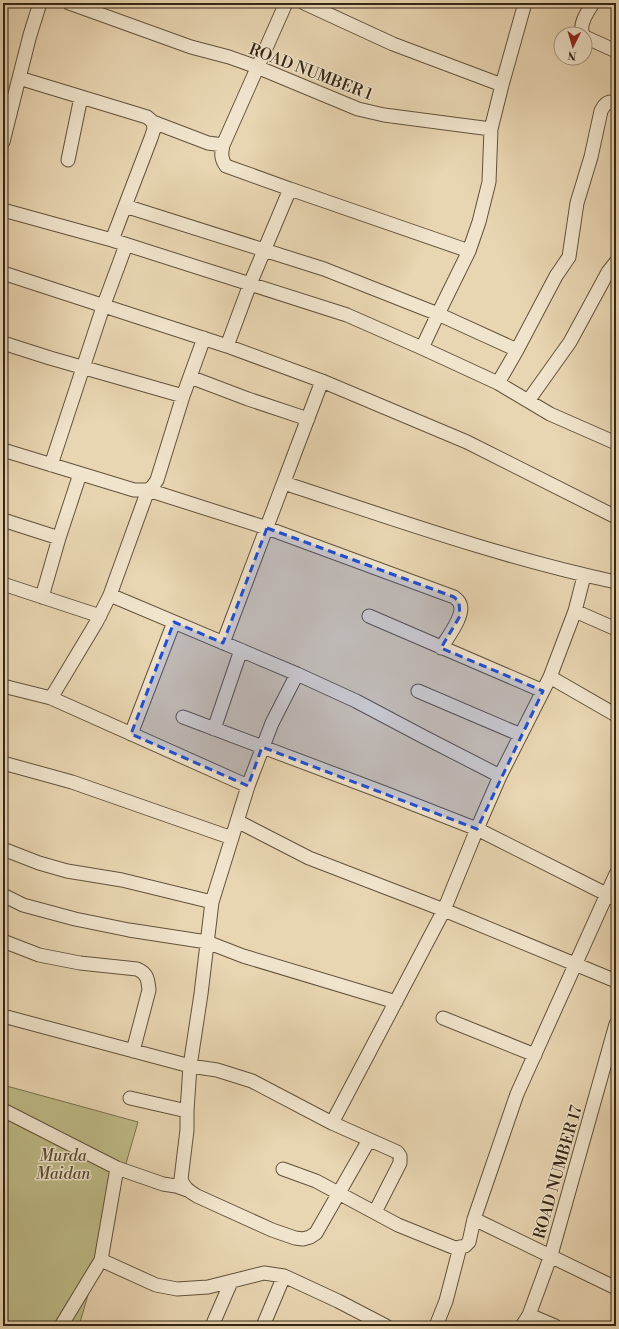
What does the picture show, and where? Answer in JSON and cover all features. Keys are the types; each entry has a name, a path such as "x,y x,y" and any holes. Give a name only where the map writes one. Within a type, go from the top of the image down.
{"street":[{"path":"3,142 30,35 40,3"},
{"name":"ROAD NUMBER 1","path":"69,3 191,47 229,57 257,67 358,109 384,115 491,129"},
{"path":"286,3 223,145 221,153 222,160 226,166 469,251"},
{"path":"304,3 393,44 502,85"},
{"path":"422,348 469,251 479,222 488,182 491,129 525,3"},
{"path":"582,26 582,23 593,3"},
{"path":"593,41 616,52"},
{"path":"19,78 147,117 153,122 208,143 223,145"},
{"path":"68,160 81,97"},
{"path":"498,384 556,276 569,257 577,203 601,111 604,104 607,102 616,102"},
{"path":"112,240 154,129 153,122"},
{"path":"227,346 250,284 290,189"},
{"path":"125,206 324,269 438,314 517,350"},
{"path":"3,210 126,244 347,315 498,384 550,414 616,443"},
{"path":"51,465 126,244"},
{"path":"528,401 570,342 608,272 616,262"},
{"path":"3,273 204,338 322,381 467,442 616,517"},
{"path":"51,698 100,616 110,595 148,490 157,480 183,396 204,338"},
{"path":"3,343 183,396"},
{"path":"190,377 248,399 308,419"},
{"path":"223,643 322,381"},
{"path":"3,450 134,490 148,490 267,528 454,598 460,602 460,616 441,648"},
{"path":"42,597 80,474"},
{"path":"284,484 511,556 584,576 616,582"},
{"path":"3,520 59,538"},
{"path":"332,1123 444,910 476,829 500,776 550,677 575,611 584,576"},
{"path":"3,584 100,616"},
{"path":"110,595 297,674 356,701 500,776"},
{"path":"575,611 616,629"},
{"path":"369,616 543,691"},
{"path":"131,734 174,622"},
{"path":"214,729 241,650"},
{"path":"187,1190 183,1186 180,1179 187,1130 186,1111 190,1066 201,994 212,902 248,786 262,747 272,723 297,674"},
{"path":"550,677 616,715"},
{"path":"3,686 51,698 248,786"},
{"path":"418,691 521,734"},
{"path":"184,717 476,829 612,897"},
{"path":"3,763 72,782 232,838"},
{"path":"237,821 309,858 444,910 616,981"},
{"path":"3,849 39,863 60,869 122,880 212,902"},
{"path":"283,1169 316,1181 405,1228 455,1248 465,1246 468,1242 474,1219 517,1094 576,964 612,897 616,874"},
{"path":"3,895 23,905 75,919 129,930 207,942 250,958 396,1002"},
{"path":"3,941 39,955 80,963 137,969 142,971 146,975 149,990 132,1051"},
{"path":"3,1016 190,1066 217,1070 252,1081 332,1123 397,1152 401,1158 400,1163 375,1212"},
{"path":"443,1018 535,1054"},
{"name":"ROAD NUMBER 17","path":"522,1326 529,1315 551,1255 616,1024"},
{"path":"130,1098 186,1111"},
{"path":"3,1110 117,1168 163,1184 176,1186 187,1190 272,1230 295,1238 303,1239 316,1233 369,1140"},
{"path":"61,1326 101,1260 117,1168"},
{"path":"474,1219 551,1255 616,1288"},
{"path":"436,1326 446,1301 460,1248"},
{"path":"101,1260 156,1285 177,1289 208,1287 264,1273 284,1276 338,1301 386,1326"},
{"path":"263,1326 284,1276"},
{"path":"212,1326 231,1282"},
{"path":"529,1315 555,1326"}],"highlighted area":[{"path":"267,528 454,597 459,602 460,616 441,648 543,691 477,829 262,747 248,786 131,734 174,622 223,643"}],"green space":[{"name":"Murda Maidan","path":"3,1085 138,1122 79,1326 3,1326"}]}
